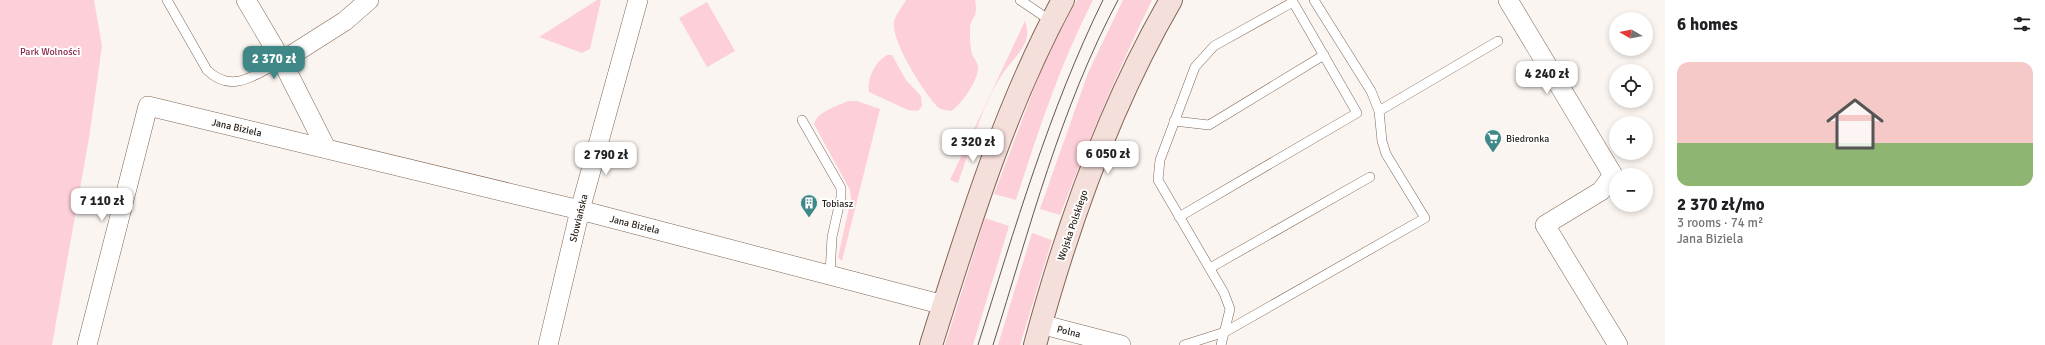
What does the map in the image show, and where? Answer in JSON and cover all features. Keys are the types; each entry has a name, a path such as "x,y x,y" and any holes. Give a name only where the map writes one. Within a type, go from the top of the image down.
{"street":[{"path":"246,0 282,61 326,148"},
{"path":"282,61 344,21 369,0"},
{"name":"Słowiańska","path":"548,345 580,210 638,0"},
{"path":"931,345 985,179 1020,89 1051,22 1063,0"},
{"name":"Wojska Polskiego","path":"1034,345 1066,238 1120,98 1148,40 1171,0"},
{"path":"1508,0 1613,175 1601,191 1545,225 1618,345"},
{"name":"Jana Biziela","path":"87,345 148,106 580,210 830,274 944,305"},
{"name":"Polna","path":"1040,324 1121,345"}],"lane":[{"path":"166,0 207,70 213,77 227,83 237,83 282,61"},
{"path":"1020,0 1051,22"},
{"path":"1184,345 1225,332 1425,218 1386,154 1382,141 1379,112 1371,90 1314,0"},
{"path":"1179,217 1357,113 1293,2 1214,46 1195,66 1160,160 1158,180 1179,217 1224,293 1230,309 1221,345"},
{"path":"1379,112 1498,41"},
{"path":"1174,121 1209,125 1324,56"},
{"path":"802,120 841,188 841,197 832,237 830,274"},
{"path":"1210,268 1370,177"}],"green space":[{"name":"Park Wolności","path":"0,0 94,0 102,46 89,138 52,345 0,345"},
{"path":"597,0 601,0 590,49 582,53 539,37"},
{"path":"906,0 975,0 976,11 970,25 970,38 972,54 978,66 977,73 968,92 959,104 951,111 940,109 926,92 910,67 898,42 894,31 894,22"},
{"path":"1077,0 1093,0 1060,73 1041,124 1016,200 994,194 1045,60"},
{"path":"1123,0 1152,0 1104,106 1060,215 1040,209 1088,73"},
{"path":"707,2 735,51 707,67 679,18"},
{"path":"1025,21 1027,28 1026,41 990,94"},
{"path":"887,55 892,55 906,80 921,96 922,106 918,111 908,110 869,92 869,81 873,71 879,62"},
{"path":"989,96 978,124 958,183 950,180"},
{"path":"848,101 857,101 880,109 842,261 838,257 851,199 850,190 814,124 823,113"},
{"path":"985,218 1009,226 973,345 945,345"},
{"path":"1032,233 1052,240 1020,345 998,345"}],"tram line":[{"path":"978,345 1049,127 1103,0"},
{"path":"993,345 1063,126 1097,41 1118,0"}],"place":[{"name":"Biedronka","path":"1493,153"},
{"name":"Tobiasz","path":"809,218"}]}
